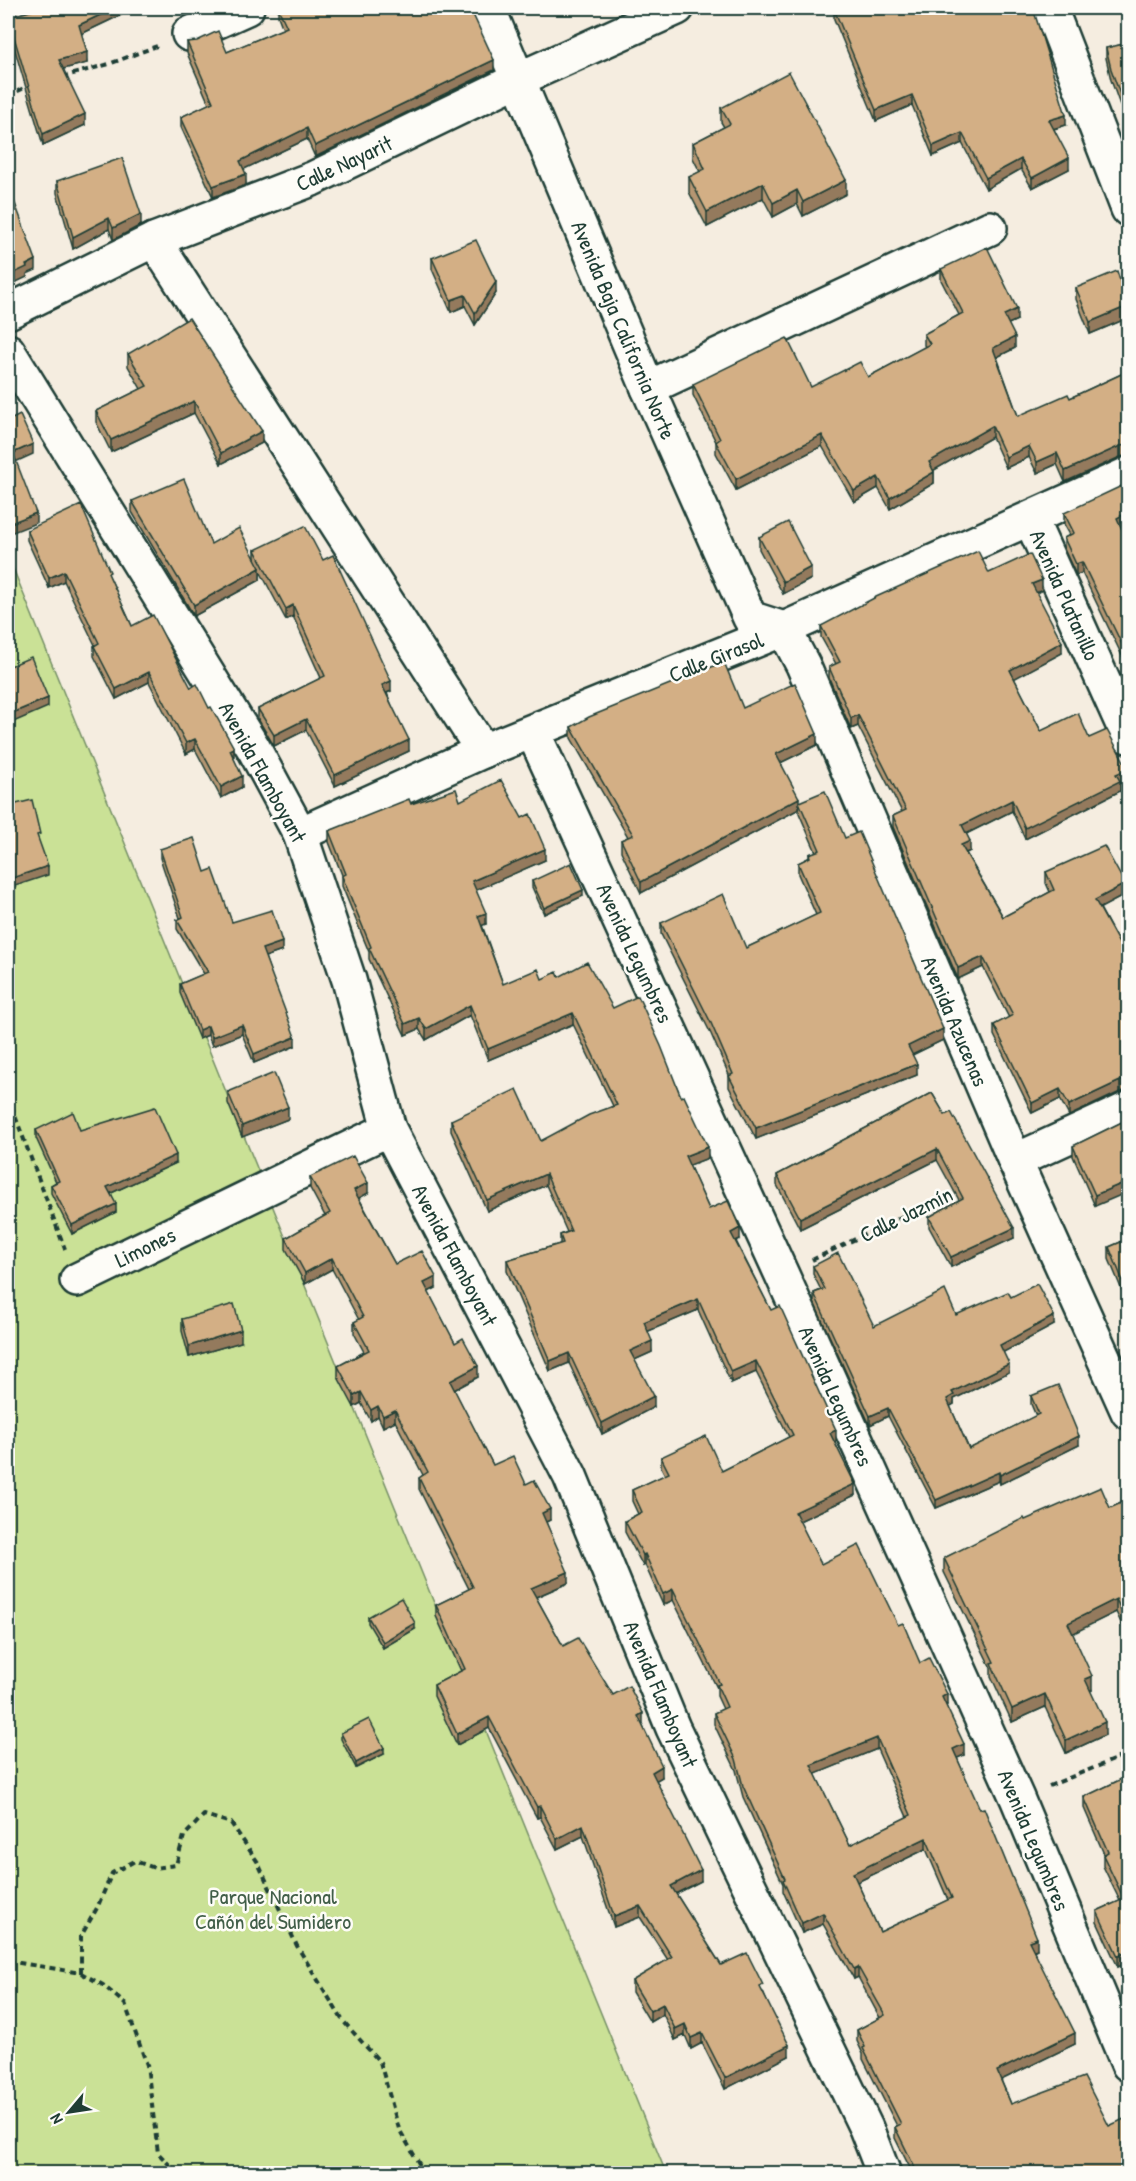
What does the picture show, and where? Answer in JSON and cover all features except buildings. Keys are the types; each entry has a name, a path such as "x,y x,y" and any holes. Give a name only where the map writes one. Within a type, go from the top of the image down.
{"street":[{"path":"189,34 247,8"},
{"name":"Avenida Baja California Norte","path":"488,8 648,388 750,618 784,629"},
{"name":"Calle Nayarit","path":"8,312 154,240 312,179 519,79 677,8"},
{"path":"1050,8 1128,209"},
{"path":"648,388 990,228"},
{"path":"154,240 483,751"},
{"name":"Avenida Flamboyant","path":"8,351 255,749 300,834 349,980 390,1130 570,1476 673,1728 866,2128 884,2174"},
{"name":"Calle Girasol","path":"300,834 483,751 784,629 1031,520 1128,474"},
{"name":"Avenida Platanillo","path":"1031,520 1128,736"},
{"name":"Avenida Azucenas","path":"784,629 803,664 1015,1161 1128,1412"},
{"name":"Avenida Legumbres","path":"533,732 782,1275 1017,1798 1128,2064"},
{"path":"1015,1161 1128,1109"},
{"name":"Limones","path":"77,1280 390,1130"}],"path":[{"path":"56,78 109,64 189,34"},
{"path":"8,96 34,84"},
{"path":"8,1097 77,1280"},
{"name":"Calle Jazmín","path":"782,1275 962,1187"},
{"path":"1017,1798 1128,1754"},
{"path":"81,1973 81,1936 97,1908 112,1873 135,1861 155,1868 176,1864 184,1836 204,1815 231,1822 257,1861 297,1946 343,2021 380,2062 399,2128 425,2174"},
{"path":"8,1961 81,1973 103,1985 125,2004 147,2065 158,2153 178,2174"}],"green space":[{"name":"Parque Nacional Cañón del Sumidero","path":"8,556 666,2173 8,2173"}]}
